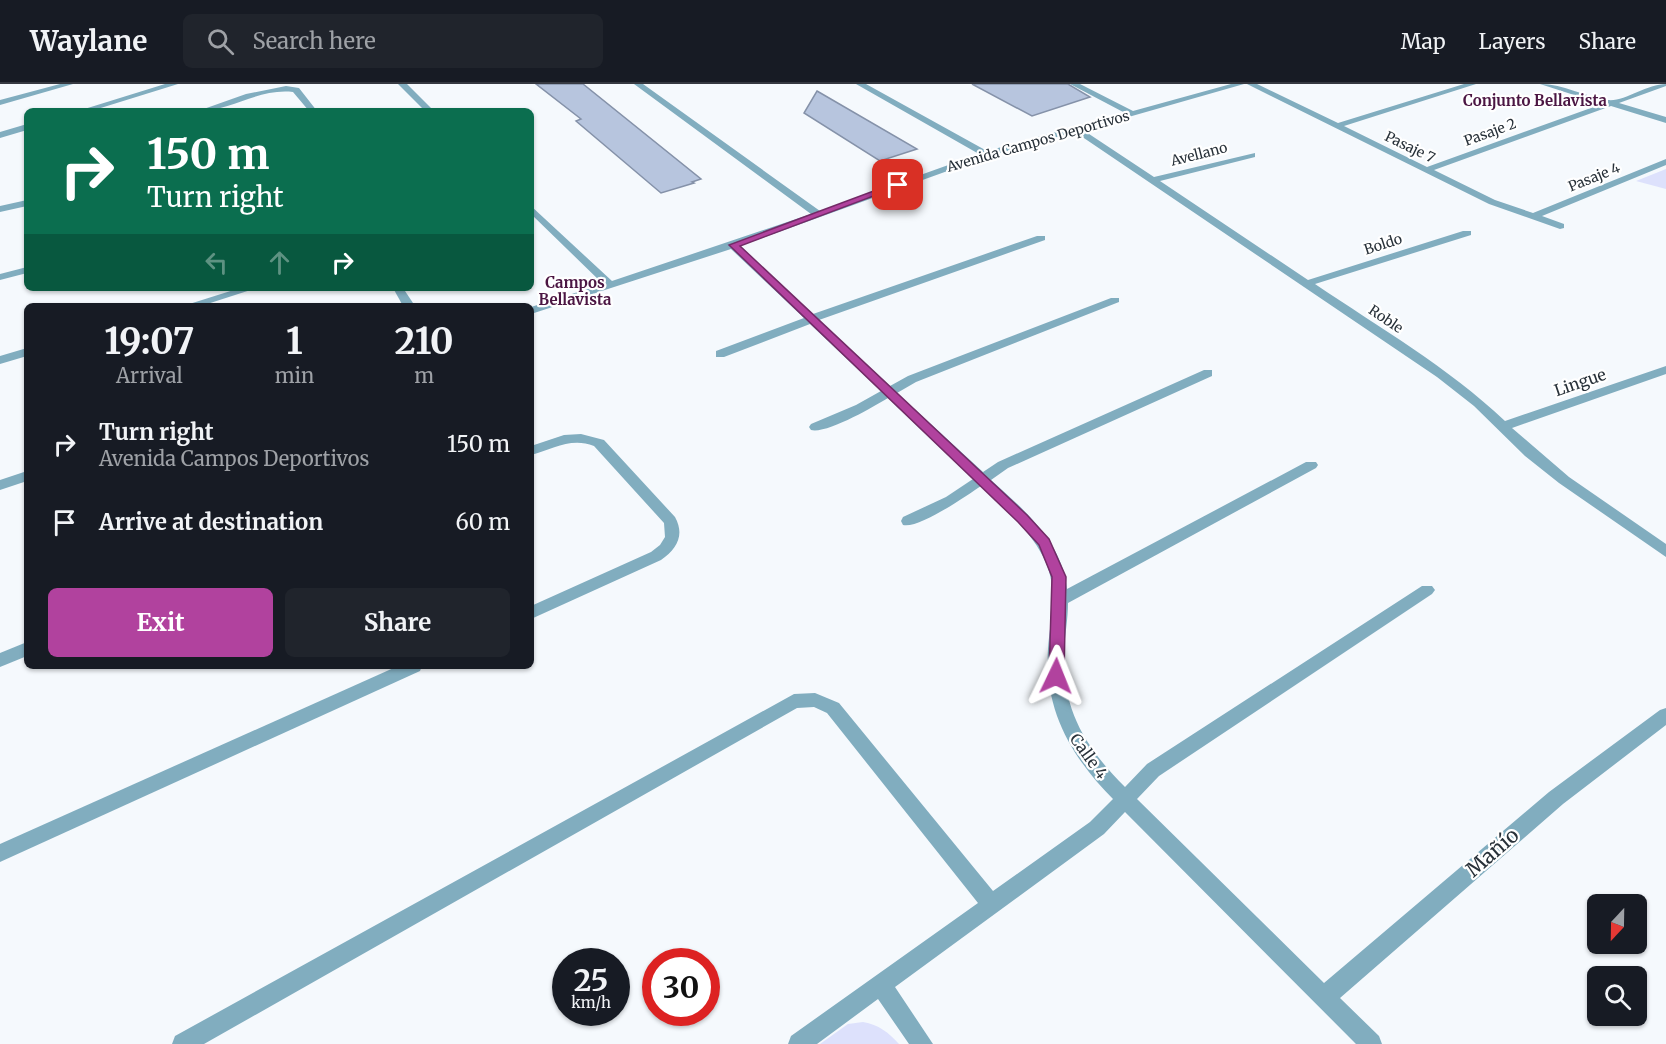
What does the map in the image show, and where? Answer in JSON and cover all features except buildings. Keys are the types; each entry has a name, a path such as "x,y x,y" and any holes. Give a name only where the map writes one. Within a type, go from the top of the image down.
{"street":[{"path":"0,103 69,84"},
{"path":"92,108 174,84"},
{"path":"402,84 427,108"},
{"path":"638,84 818,214"},
{"path":"860,84 986,154"},
{"path":"1074,84 1133,114"},
{"name":"Avenida Campos Deportivos","path":"534,310 733,245 986,154 1240,84"},
{"name":"Pasaje 7","path":"1251,84 1492,202 1560,226"},
{"path":"1337,126 1472,84"},
{"path":"1544,84 1666,120"},
{"name":"Pasaje 2","path":"1426,170 1665,84"},
{"path":"212,108 270,90 285,88 296,90 311,108"},
{"path":"0,135 24,128"},
{"name":"Roble","path":"1076,129 1441,374 1564,480 1666,552"},
{"name":"Avellano","path":"1153,180 1252,155"},
{"name":"Pasaje 4","path":"1532,217 1666,162"},
{"path":"0,209 24,204"},
{"path":"534,212 610,285"},
{"name":"Boldo","path":"1308,283 1467,232"},
{"path":"720,354 1041,238"},
{"name":"Calle 4","path":"733,245 1029,524 1045,543 1059,577 1056,676 1060,702 1069,728 1082,751 1100,774 1371,1044"},
{"path":"0,277 24,271"},
{"path":"200,303 242,291"},
{"path":"816,427 861,408 912,380 1115,300"},
{"path":"0,360 24,353"},
{"name":"Lingue","path":"1504,426 1666,370"},
{"path":"908,521 951,500 1004,465 1208,373"},
{"path":"534,450 567,438 584,438 599,442 670,521 674,529 670,545 656,556 534,612"},
{"path":"1060,600 1311,465"},
{"path":"0,485 24,477"},
{"path":"799,1044 1097,828 1153,770 1427,590"},
{"path":"0,660 24,650"},
{"path":"0,854 407,669"},
{"path":"183,1044 785,706 804,700 825,703 839,714 992,905"},
{"name":"Mañío","path":"1324,997 1556,798 1666,715"},
{"path":"880,985 922,1044"}],"shaded area":[{"path":"1666,169 1666,189 1636,181"},
{"path":"863,1022 883,1030 899,1044 820,1044 848,1024"}],"district":[{"name":"Conjunto Bellavista","path":"1535,100"},
{"name":"Campos Bellavista","path":"575,290"}],"route":[{"path":"898,185 733,245 1023,518 1045,543 1059,577 1056,676"}]}
